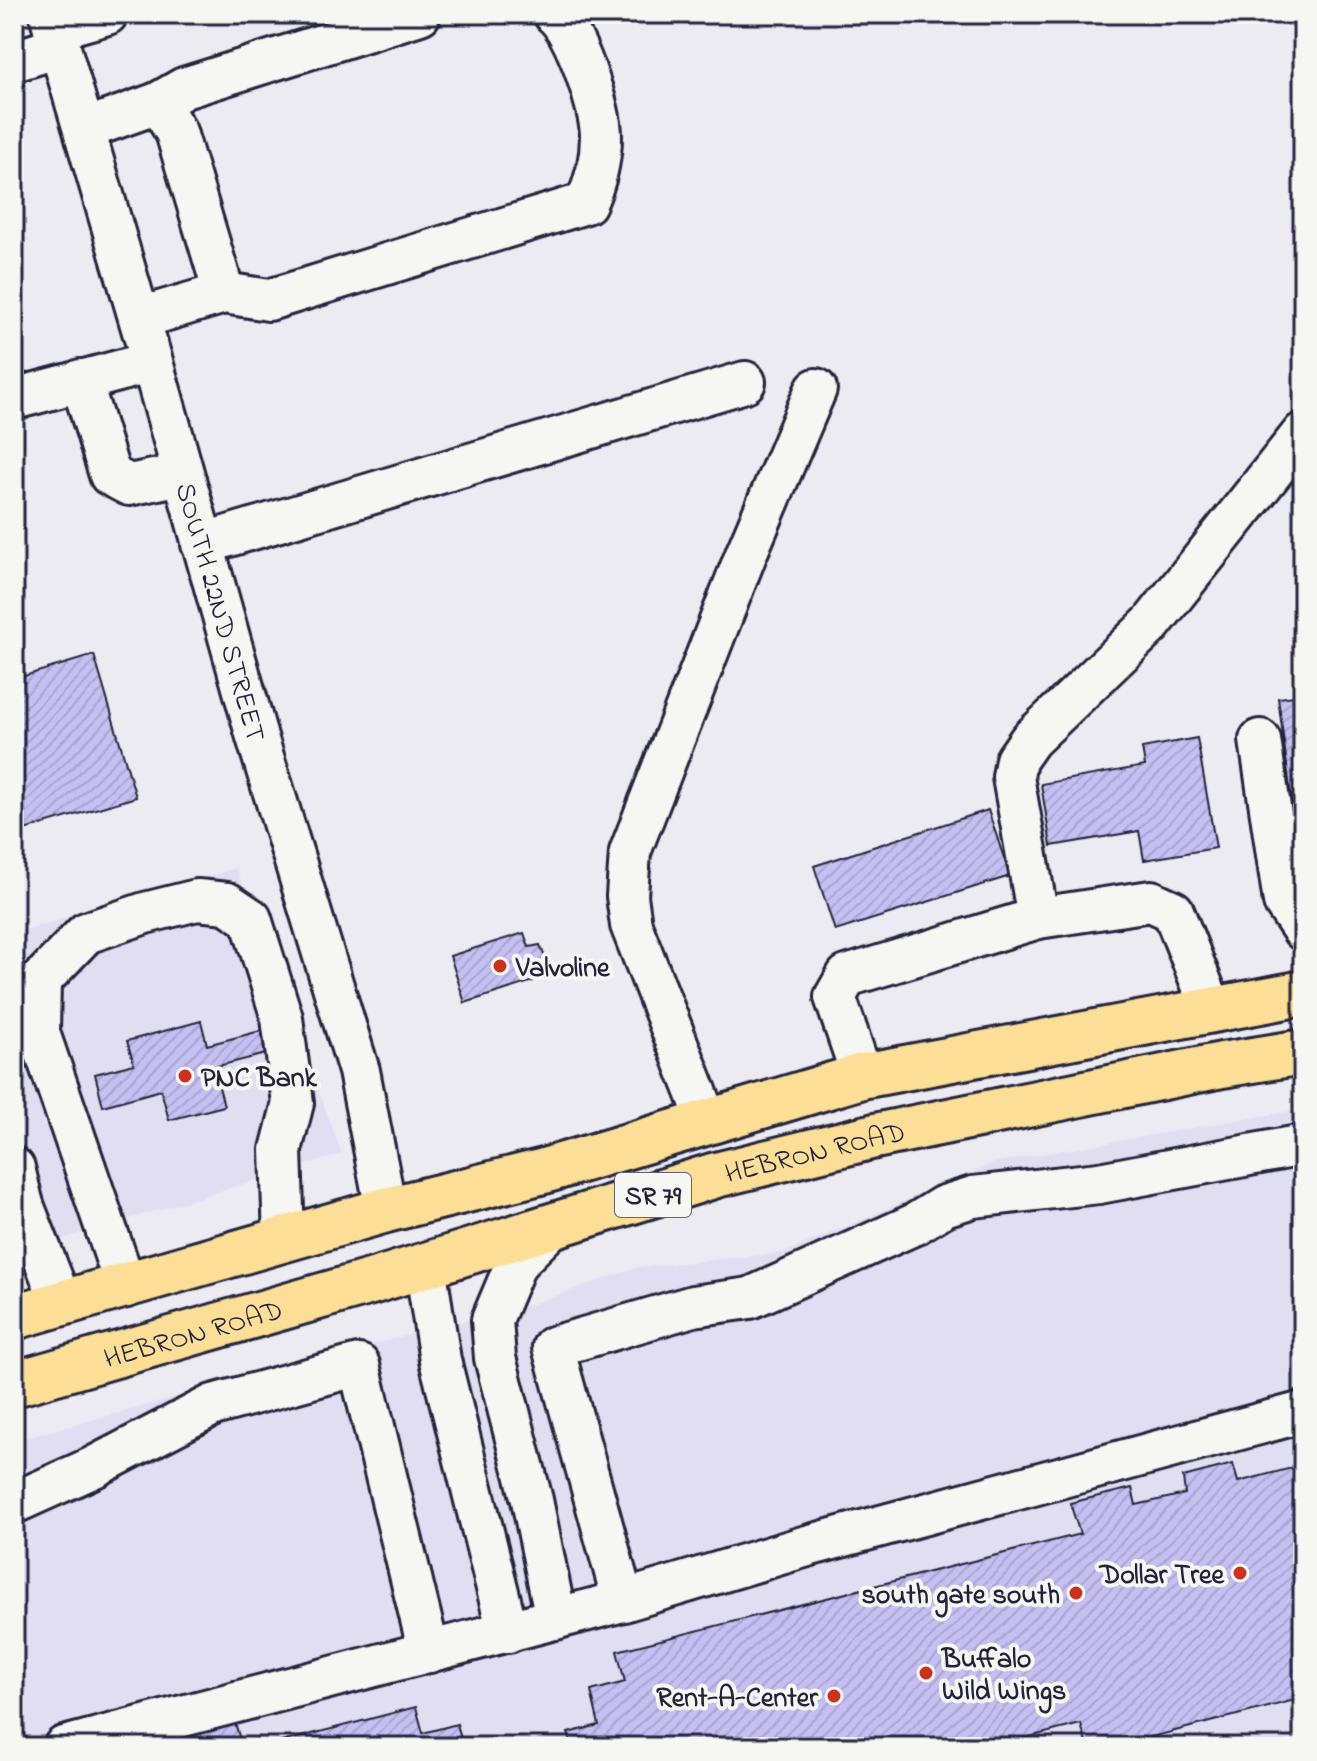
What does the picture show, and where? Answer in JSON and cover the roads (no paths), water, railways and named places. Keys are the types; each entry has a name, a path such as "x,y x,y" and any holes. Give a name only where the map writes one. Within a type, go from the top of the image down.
{"highway":[{"name":"HEBRON ROAD","path":"14,1317 386,1210 544,1171 862,1076 1303,993"},
{"name":"HEBRON ROAD","path":"14,1384 425,1265 716,1175 875,1136 1222,1065 1303,1052"},
{"path":"425,1265 487,1208 545,1188 770,1127 803,1094"},
{"path":"94,1360 118,1331 326,1267 386,1210"}],"street":[{"path":"14,61 55,30 107,14"},
{"path":"85,129 158,103 184,88 420,14"},
{"path":"140,318 224,293 269,300 586,203 596,180 601,133 580,53 554,14"},
{"name":"SOUTH 22ND STREET","path":"55,30 140,318 202,544 359,1071 386,1210"},
{"path":"158,103 176,132 224,293"},
{"path":"14,399 152,362"},
{"path":"81,380 110,475 129,485 182,474"},
{"path":"202,544 745,382"},
{"path":"708,1122 631,925 627,896 630,852 747,552 816,389"},
{"path":"1038,918 1013,777 1016,760 1030,740 1151,624 1303,433"},
{"path":"1260,740 1284,902 1303,930"},
{"path":"126,1287 39,1033 40,981 86,933 145,913 197,900 227,903 251,919 282,1018 293,1103 281,1150 284,1240"},
{"path":"862,1076 835,997 847,976 1038,918 1151,901 1173,911 1212,1010"},
{"path":"251,919 309,909"},
{"path":"623,1601 553,1347 693,1306 750,1298 915,1224 944,1206 973,1197 1099,1183 1303,1145"},
{"path":"17,1194 62,1304"},
{"path":"554,1225 516,1263 492,1320 495,1358 532,1500 556,1619"},
{"path":"425,1265 440,1360 508,1632"},
{"path":"14,1503 94,1467 213,1405 359,1365 429,1652"},
{"path":"64,1747 623,1601 807,1546 1303,1412"}],"place":[{"name":"Valvoline","path":"500,966"},
{"name":"PNC Bank","path":"185,1076"},
{"name":"Dollar Tree","path":"1240,1573"},
{"name":"south gate south","path":"1076,1593"},
{"name":"Buffalo Wild Wings","path":"926,1673"},
{"name":"Rent-A-Center","path":"834,1696"}]}
